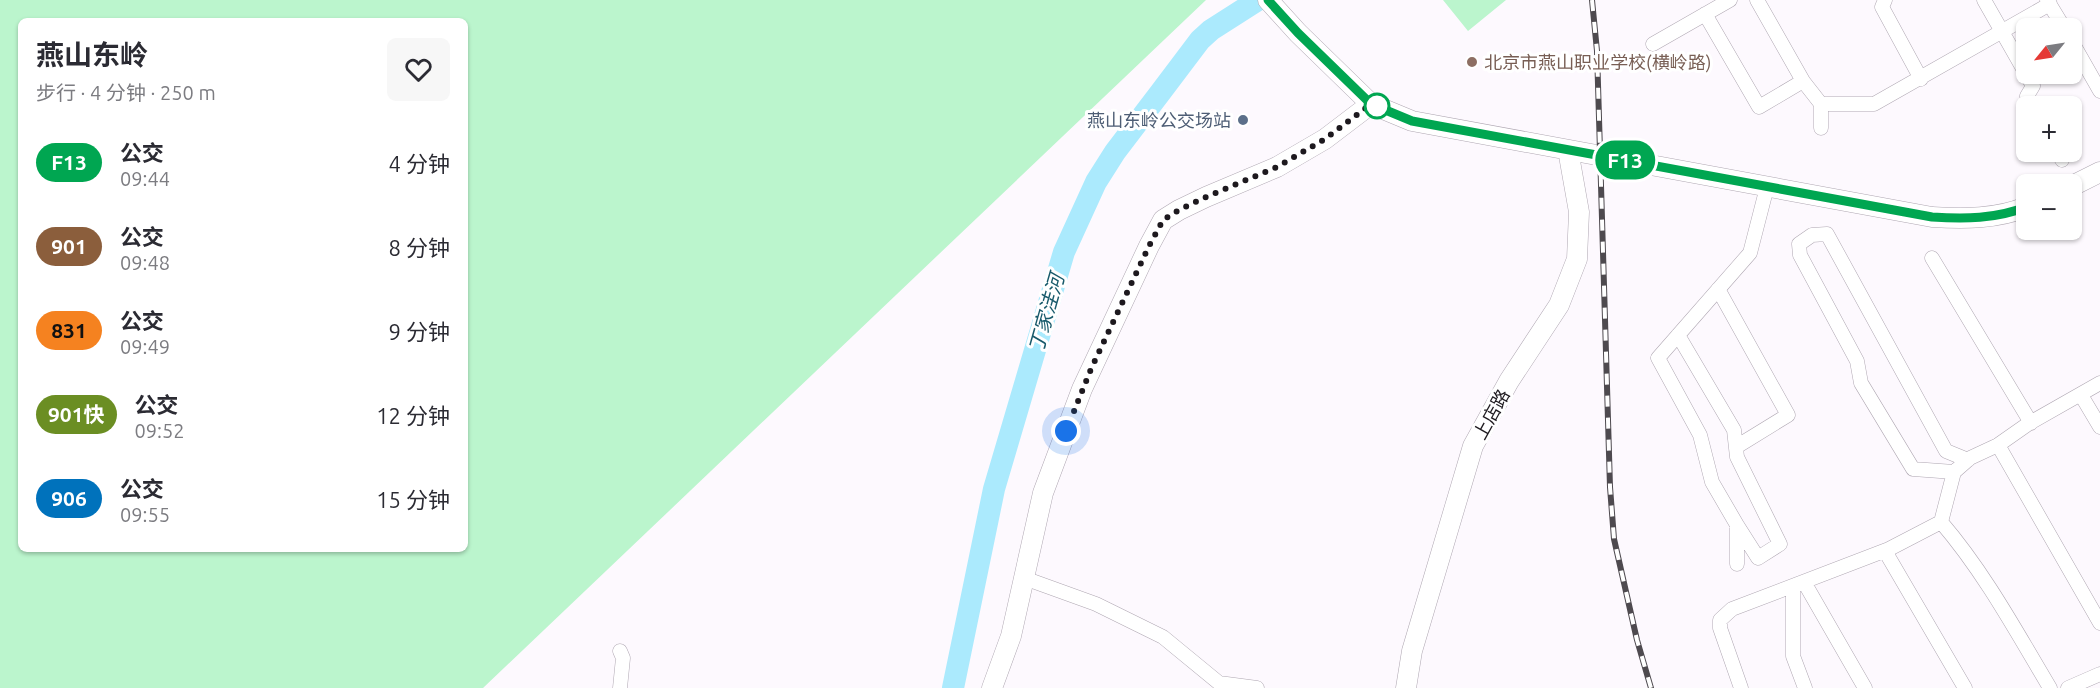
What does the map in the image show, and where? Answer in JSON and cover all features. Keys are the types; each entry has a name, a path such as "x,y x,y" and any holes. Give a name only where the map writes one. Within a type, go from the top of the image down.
{"street":[{"path":"1653,44 1730,0"},
{"path":"1757,0 1803,81 1821,104 1821,128"},
{"path":"1885,0 1882,7 1921,79"},
{"path":"1984,0 2033,86 2027,96"},
{"path":"1821,104 1874,104 2002,32 2048,2 2058,18"},
{"path":"1272,5 1371,104 1412,121 1932,217 1960,219 1990,216 2016,210"},
{"path":"1705,14 1759,107 1803,81"},
{"path":"2082,60 2100,91"},
{"path":"992,688 1011,636 1043,493 1082,389 1163,220 1206,197 1277,167 1325,139 1371,104"},
{"name":"上店路","path":"1406,688 1412,651 1473,447 1509,381 1559,305 1577,260 1579,212 1568,150"},
{"path":"2082,181 2100,172"},
{"path":"1678,335 1734,430 1737,457 1780,544 1758,558 1712,482 1700,435 1658,358 1678,335 1718,290 1750,253 1767,187"},
{"path":"1954,472 1913,469 1861,383 1857,361 1800,255 1799,244 1812,235 1827,234 1946,451 1968,460"},
{"path":"1932,258 2031,423"},
{"path":"1718,290 1788,415 1736,447"},
{"path":"1741,688 1720,628 1720,620 1732,609 1885,551 1941,522 1954,472 1968,460 1998,445 2031,423 2100,384"},
{"path":"2081,395 2100,427"},
{"path":"1998,445 2100,623"},
{"path":"1941,522 1963,548 1996,598 2050,688"},
{"path":"1737,525 1737,564"},
{"path":"1885,551 1965,688"},
{"path":"1024,578 1096,604 1163,637 1219,683 1257,688"},
{"path":"1799,584 1793,656 1805,688"},
{"path":"1799,584 1865,688"},
{"path":"620,651 623,658 620,688"},
{"path":"2068,688 2100,674"}],"green space":[{"path":"0,0 1206,0 483,688 0,688"},
{"path":"1443,0 1506,0 1468,31"}],"waterway":[{"name":"丁家洼河","path":"953,688 994,489 1064,252 1096,182 1115,152 1200,40 1211,30 1258,0"}],"railway":[{"path":"1592,0 1597,51 1610,487 1614,539 1637,640 1651,688"}],"bus line":[{"name":"F13","path":"1268,0 1298,33 1371,104 1412,121 1932,217 1960,219 2016,211"}],"place":[{"name":"北京市燕山职业学校(横岭路)","path":"1472,62"},
{"name":"燕山东岭公交场站","path":"1243,120"}],"route":[{"path":"1066,431 1091,369 1163,220 1206,197 1277,167 1325,139 1371,104 1377,106"}]}
